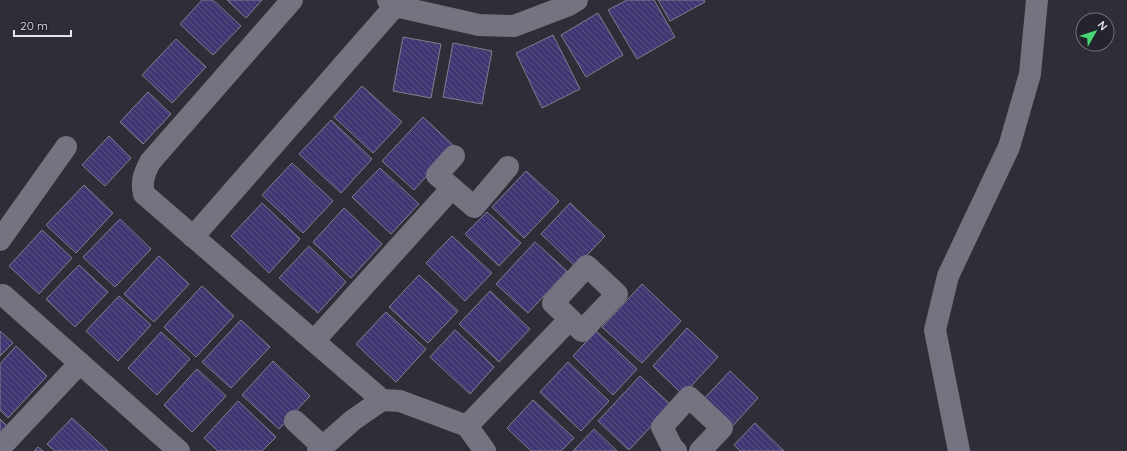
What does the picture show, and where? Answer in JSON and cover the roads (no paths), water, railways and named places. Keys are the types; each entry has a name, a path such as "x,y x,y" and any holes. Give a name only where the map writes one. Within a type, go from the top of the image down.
{"street":[{"path":"292,0 150,162 143,176 142,186 144,194 382,400 400,401 467,426 485,451"},
{"path":"194,237 392,3 479,25 514,26 569,5 576,0"},
{"path":"959,451 935,330 948,276 1009,147 1030,74 1037,0"},
{"path":"0,240 66,148"},
{"path":"454,156 437,175 474,207 508,167"},
{"path":"314,342 452,188"},
{"path":"3,295 179,451"},
{"path":"467,426 570,319"},
{"path":"0,448 80,363"},
{"path":"672,450 662,427 689,397 722,428 700,451"},
{"path":"295,421 320,449 353,420 382,400"}]}
